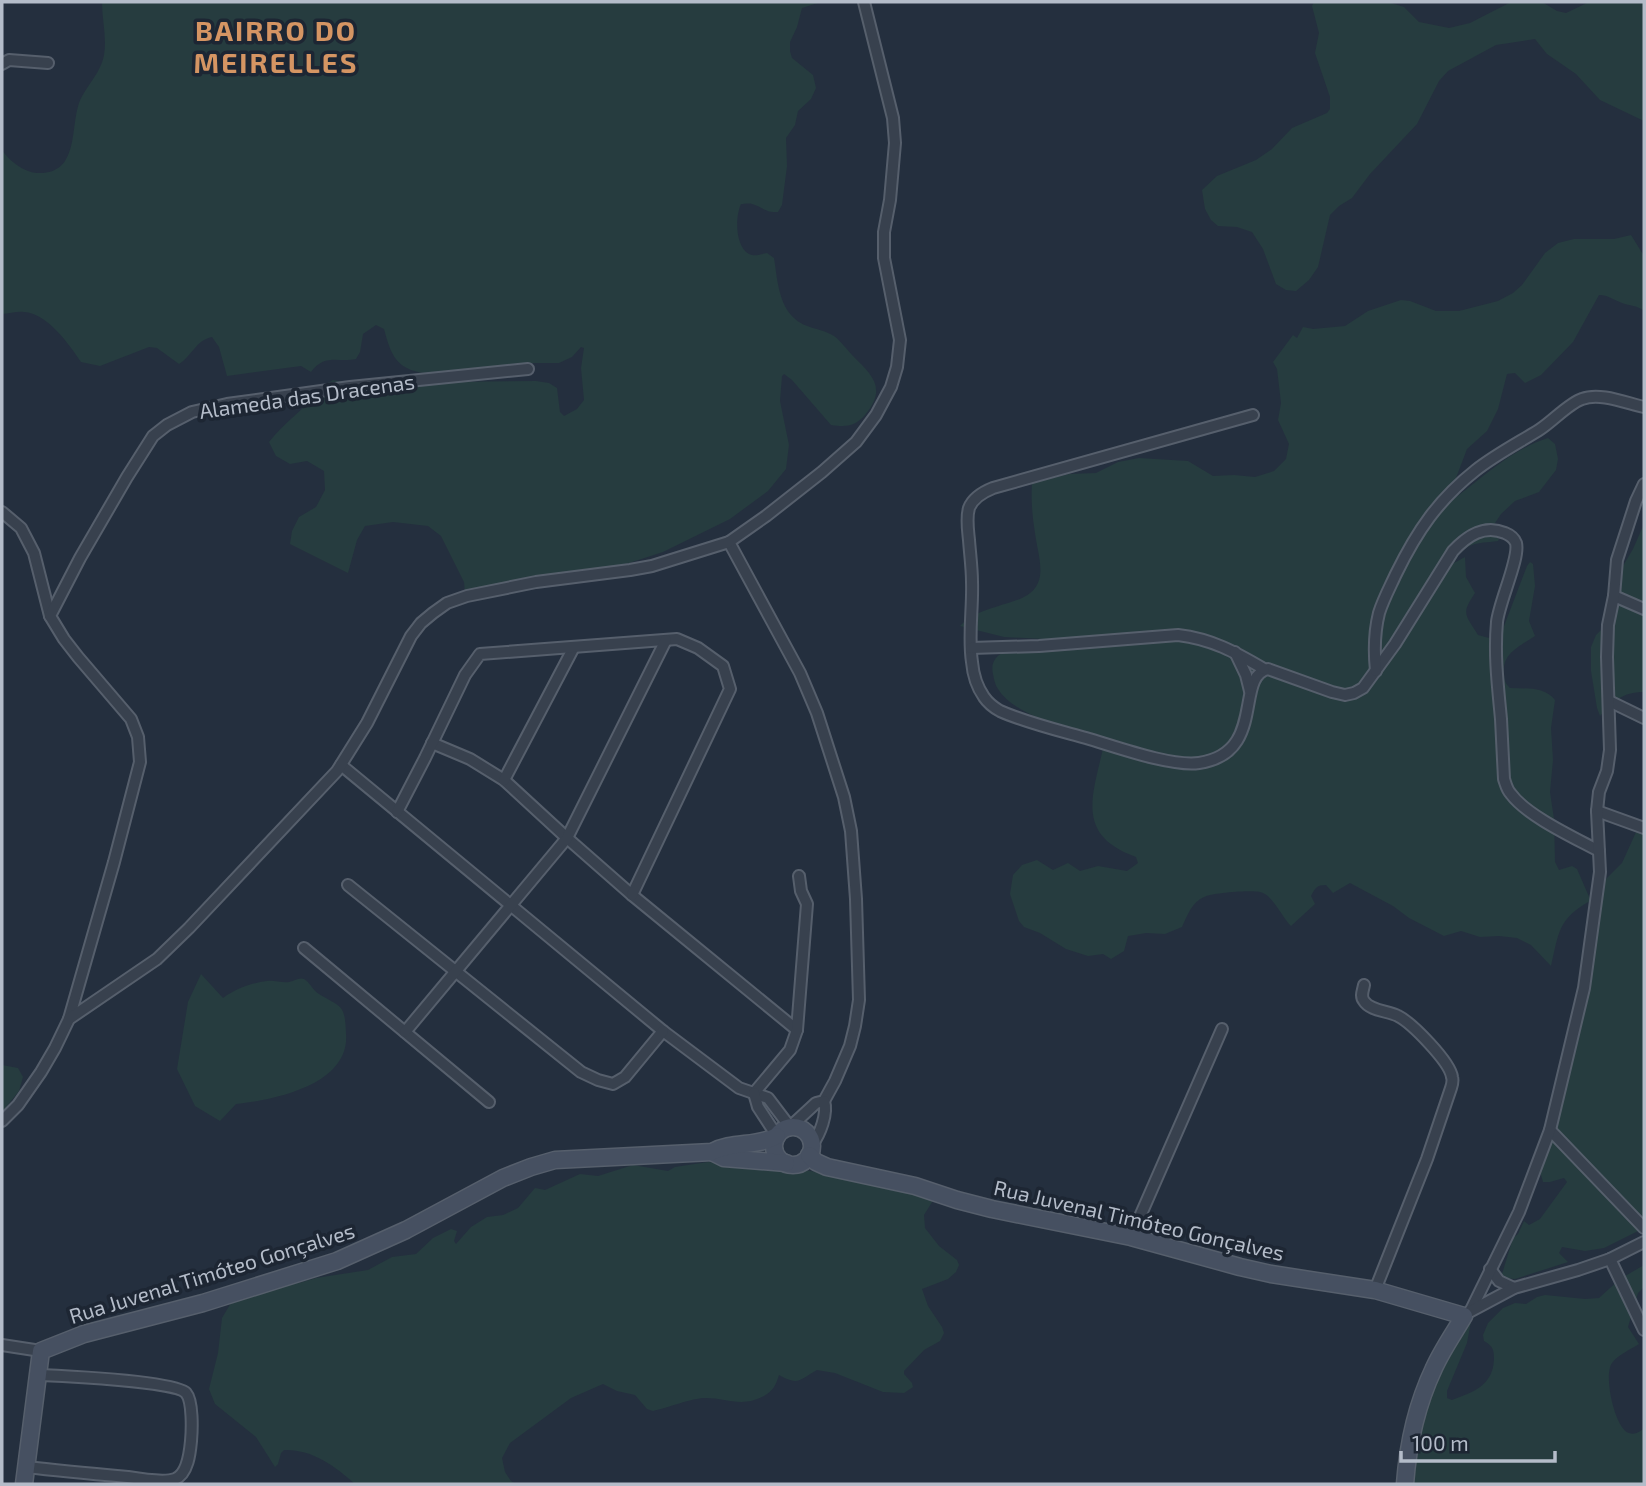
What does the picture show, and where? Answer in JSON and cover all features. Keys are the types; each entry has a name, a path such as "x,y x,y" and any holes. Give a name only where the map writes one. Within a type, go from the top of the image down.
{"street":[{"path":"69,1019 157,959 337,771 367,723 411,636 421,623 447,603 501,588 652,566 729,542 856,442 891,387 897,367 900,340 884,258 884,232 895,143 893,118 864,2"},
{"path":"2,64 9,60 48,63"},
{"name":"Alameda das Dracenas","path":"50,616 80,558 153,436 192,412 227,404 350,387 528,369"},
{"path":"1376,671 1376,634 1380,612 1391,584 1411,542 1431,514 1462,482 1478,468 1582,398 1605,398 1644,407"},
{"path":"1254,415 993,488 976,497 968,512 967,524 972,581 971,648 975,678 991,706 1020,719 1091,740 1185,763 1200,763 1219,757 1229,750 1239,738 1246,722 1255,677 1264,669"},
{"path":"1405,1484 1411,1434 1434,1367 1467,1313 1519,1212 1550,1130 1584,988 1600,872 1597,811 1599,792 1607,771 1610,750 1608,625 1617,560 1644,484"},
{"path":"2,512 21,528 34,553 50,616 64,639 131,719 138,737 140,762 69,1019 41,1072 18,1105 2,1121"},
{"path":"971,648 1039,646 1178,635 1199,637 1235,652 1264,669 1345,695 1363,688 1376,671 1453,551 1463,540 1485,530 1504,532 1512,536 1517,547 1500,604 1497,639 1496,662 1504,779 1508,791 1522,806 1560,831 1599,851"},
{"path":"729,542 800,673 817,713 844,797 851,831 859,1000 855,1026 850,1046 824,1101 826,1109 816,1139 801,1162 786,1163 777,1156 775,1141 816,1103 824,1101"},
{"path":"1614,596 1644,609"},
{"path":"397,812 465,675 480,654 677,639 698,648 723,666 730,689 632,895"},
{"path":"405,1032 567,838 666,640"},
{"path":"504,780 574,647"},
{"path":"1235,652 1246,675 1250,692"},
{"path":"1609,701 1644,718"},
{"path":"432,743 470,759 504,780 632,895 797,1030"},
{"path":"341,765 663,1031 739,1088 768,1098 783,1131"},
{"path":"1597,811 1644,828"},
{"path":"754,1093 790,1050 797,1030 807,904 801,891 799,876"},
{"path":"348,885 581,1072 598,1080 613,1084 625,1077 663,1031"},
{"path":"304,948 489,1102"},
{"path":"1364,985 1362,999 1365,1003 1401,1017 1410,1024 1442,1059 1450,1070 1452,1080 1427,1159 1375,1290"},
{"path":"1131,1237 1222,1029"},
{"path":"783,1131 800,1128 805,1131 811,1140 810,1150"},
{"path":"1550,1130 1644,1228"},
{"name":"Rua Juvenal Timóteo Gonçalves","path":"41,1351 84,1334 203,1303 337,1261 406,1230 503,1178 531,1167 555,1160 576,1158 712,1152 720,1148 768,1141 783,1131"},
{"name":"Rua Juvenal Timóteo Gonçalves","path":"810,1150 816,1162 827,1167 915,1186 969,1203 1131,1237 1251,1270 1375,1290 1467,1313"},
{"name":"Rua Juvenal Timóteo Gonçalves","path":"712,1152 724,1158 786,1163"},
{"path":"1467,1313 1514,1288 1610,1259 1644,1242"},
{"path":"1610,1259 1644,1330"},
{"path":"1490,1269 1499,1281 1514,1288"},
{"path":"2,1345 41,1351 24,1484"},
{"path":"26,1467 169,1480 181,1475 188,1460 191,1442 190,1402 185,1392 169,1386 39,1375"}],"green space":[{"path":"102,2 821,2 802,8 790,42 792,58 813,75 816,88 811,99 798,111 795,125 786,138 787,166 782,205 778,212 774,212 751,204 741,204 738,231 741,245 749,254 767,253 774,258 781,295 791,315 807,326 834,336 871,376 876,390 872,406 853,424 831,425 784,374 780,401 789,445 786,469 768,491 730,519 663,552 629,563 595,570 523,578 465,594 464,582 441,536 428,526 393,522 365,526 357,540 348,573 290,544 292,531 299,517 316,507 325,490 324,471 307,461 290,464 276,456 269,442 311,400 317,389 333,380 349,383 536,381 549,383 557,388 560,412 564,416 577,409 584,400 581,368 584,348 581,347 572,357 559,363 524,363 424,373 407,368 396,359 384,329 376,325 363,334 356,359 327,361 316,366 311,372 301,366 227,376 219,347 212,337 202,341 179,364 157,348 149,347 100,366 81,362 57,331 41,318 24,312 2,314 2,150 17,165 37,173 50,172 60,167 66,159 79,103 100,68 104,55"},
{"path":"1314,2 1388,2 1404,7 1419,22 1449,28 1470,23 1511,2 1542,2 1566,13 1589,2 1644,2 1644,121 1600,100 1576,74 1547,54 1535,39 1496,45 1448,71 1439,81 1417,124 1370,174 1352,198 1330,215 1318,267 1309,280 1296,291 1286,290 1276,284 1263,249 1252,232 1237,227 1218,226 1211,220 1205,209 1202,190 1217,176 1256,160 1272,149 1292,128 1327,113 1330,109 1330,97 1315,53 1319,33 1312,6"},
{"path":"1631,235 1644,256 1644,311 1599,295 1573,342 1541,375 1525,383 1515,373 1507,374 1498,409 1487,431 1467,449 1448,499 1459,495 1523,448 1548,438 1555,444 1558,459 1556,470 1539,492 1515,501 1501,514 1491,529 1498,541 1467,547 1454,563 1465,557 1466,577 1475,593 1466,610 1468,618 1478,635 1493,638 1501,634 1527,566 1530,562 1533,564 1535,586 1529,621 1535,636 1509,655 1504,666 1504,678 1510,688 1540,690 1555,700 1551,728 1553,760 1550,792 1555,862 1559,870 1572,866 1577,869 1590,899 1622,863 1637,830 1644,827 1644,1228 1604,1248 1585,1251 1562,1247 1559,1253 1568,1262 1515,1279 1505,1278 1502,1274 1513,1238 1524,1221 1529,1225 1540,1219 1567,1182 1564,1178 1543,1182 1540,1172 1579,1035 1592,971 1596,942 1595,918 1590,901 1566,921 1556,944 1551,966 1531,945 1517,938 1480,937 1461,931 1444,936 1350,883 1333,893 1326,885 1317,888 1311,896 1315,904 1291,926 1263,893 1224,893 1196,902 1182,927 1165,934 1128,936 1124,951 1111,959 1103,954 1088,956 1066,949 1040,933 1024,927 1019,921 1010,894 1013,875 1022,865 1037,860 1053,870 1068,863 1080,871 1098,866 1127,871 1138,863 1136,857 1116,848 1103,837 1096,825 1093,796 1104,744 1028,713 1006,698 997,687 993,674 996,659 1008,650 1044,639 1004,637 960,626 978,613 1026,596 1038,582 1040,564 1032,514 1032,483 1069,474 1096,473 1118,462 1139,458 1188,461 1213,476 1255,477 1274,471 1286,459 1289,444 1278,420 1281,403 1277,369 1273,362 1293,335 1297,338 1303,327 1313,329 1345,326 1368,311 1401,300 1436,311 1459,311 1498,301 1522,285 1545,253 1558,243 1574,239 1614,239"},
{"path":"1644,524 1644,692 1619,698 1600,716 1591,671 1591,647 1596,635 1607,624 1617,576"},
{"path":"201,974 223,998 255,983 289,982 300,978 306,980 317,993 341,1008 345,1017 344,1051 336,1066 323,1078 289,1094 236,1104 220,1121 195,1106 177,1069 188,1002"},
{"path":"2,1065 18,1068 23,1077 19,1091 2,1112"},
{"path":"708,1162 768,1165 866,1179 934,1199 924,1215 925,1228 959,1265 948,1279 922,1289 928,1306 944,1333 940,1341 924,1350 904,1371 913,1387 904,1393 883,1392 835,1373 817,1370 795,1381 779,1375 772,1390 756,1400 741,1402 700,1398 653,1411 647,1409 635,1395 603,1384 571,1398 510,1443 502,1458 505,1472 516,1484 355,1484 322,1460 294,1450 284,1450 275,1467 256,1437 215,1404 209,1389 218,1353 222,1318 231,1303 245,1294 274,1285 368,1270 392,1257 416,1254 433,1238 451,1229 457,1231 454,1241 456,1244 471,1227 487,1217 503,1215 518,1208 535,1188 545,1190 580,1174 598,1176 633,1165 668,1171 675,1167"},
{"path":"1644,1265 1644,1287 1638,1293 1628,1327 1639,1344 1612,1363 1609,1378 1612,1401 1619,1422 1633,1434 1644,1428 1644,1484 1405,1484 1411,1421 1472,1316 1467,1343 1447,1391 1447,1398 1452,1400 1474,1391 1490,1376 1494,1353 1484,1341 1483,1335 1488,1323 1503,1308 1515,1303 1526,1304 1545,1295 1599,1298 1620,1279"}],"district":[{"name":"BAIRRO DO MEIRELLES","path":"276,47"}]}
